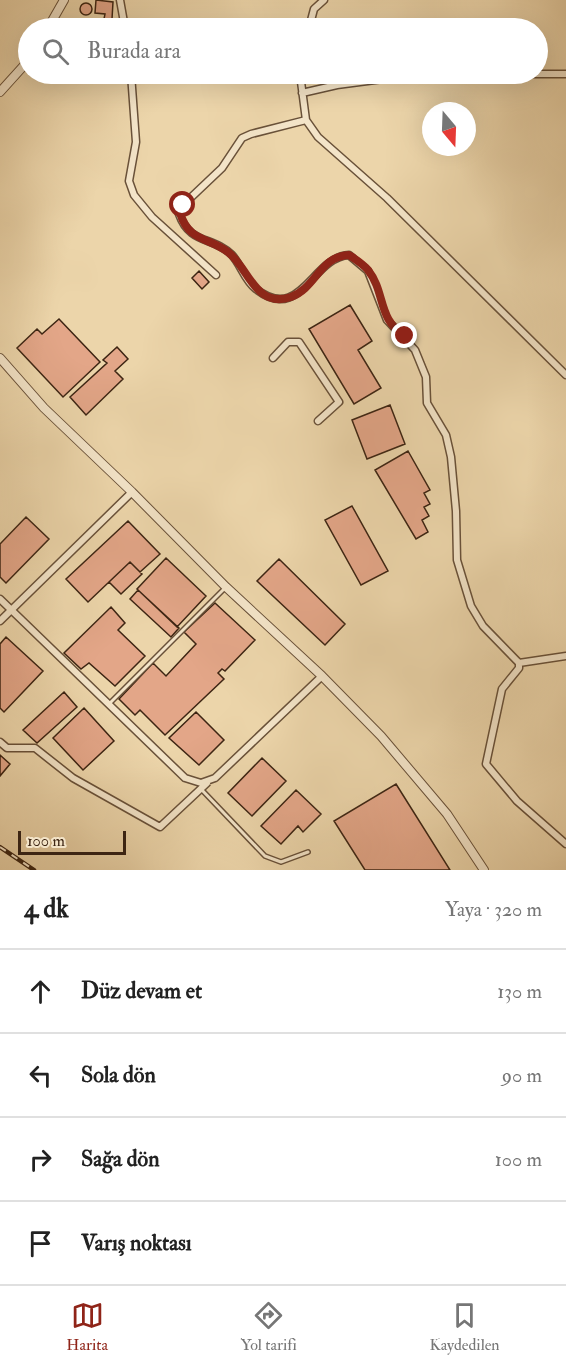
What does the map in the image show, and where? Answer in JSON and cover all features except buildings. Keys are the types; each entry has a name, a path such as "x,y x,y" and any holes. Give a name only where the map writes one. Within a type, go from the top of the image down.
{"street":[{"path":"54,18 64,0"},
{"path":"120,0 123,18"},
{"path":"312,18 314,9 324,0"},
{"path":"0,92 18,72"},
{"path":"548,74 566,74"},
{"path":"132,84 136,142 129,181 134,195 152,217 216,275"},
{"path":"301,84 306,120 318,137 387,198 566,375"},
{"path":"302,93 345,84"},
{"path":"306,120 242,138 222,168 183,205 180,213 183,223 195,237 233,256 254,288 268,297 280,299 292,296 307,287 325,264 336,255 349,255 368,271 387,320 415,350 426,377 427,403 446,435 456,512 457,560 471,606 483,626 519,663"},
{"path":"273,358 288,342 299,342 339,402 318,421"},
{"path":"0,358 44,408 132,492 226,587 322,676 411,770 447,814 484,870"},
{"path":"0,621 132,492"},
{"path":"0,599 185,778 207,783"},
{"path":"519,663 566,656"},
{"path":"519,663 519,668 502,688 486,764 517,801 566,844"},
{"path":"0,742 7,748 35,748 73,778 160,828 322,676"}],"lane":[{"path":"108,705 226,587"},
{"path":"201,789 265,856 281,862 308,852"}],"railway":[{"path":"0,847 34,870"}],"route":[{"path":"183,205 180,213 183,223 195,237 233,256 254,288 268,297 280,299 292,296 307,287 325,264 336,255 349,255 368,271 387,320 393,329 405,336"}]}
